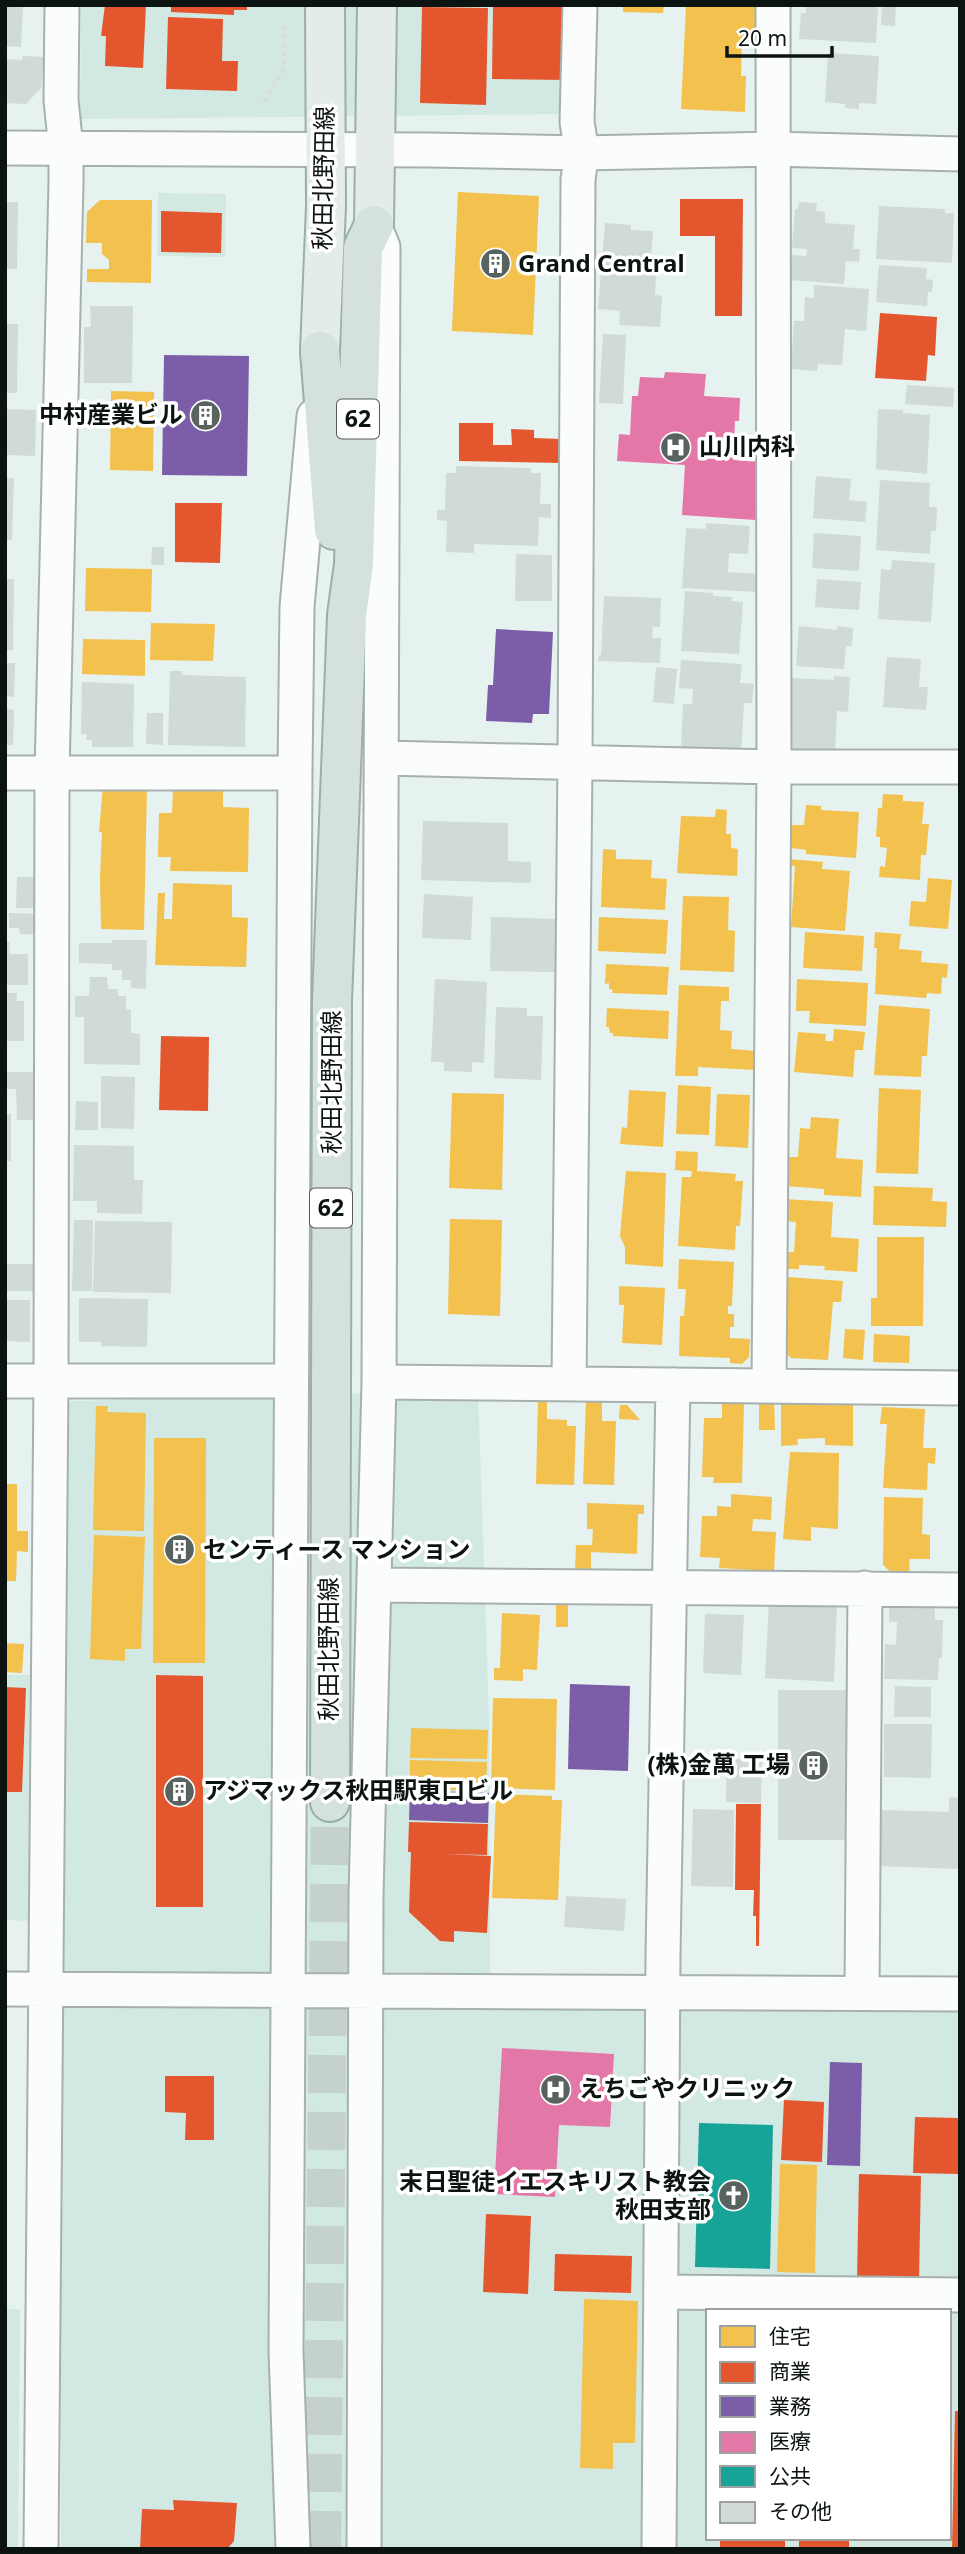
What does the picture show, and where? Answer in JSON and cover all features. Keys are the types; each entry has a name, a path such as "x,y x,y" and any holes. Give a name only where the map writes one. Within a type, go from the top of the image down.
{"highway":[{"name":"62","path":"347,615 354,564 363,248 374,225"},
{"name":"62","path":"320,351 338,577 347,615"},
{"name":"秋田北野田線","path":"330,1802 332,1001 347,615"}],"main road":[{"name":"秋田北野田線","path":"320,351 326,206 325,5"},
{"name":"秋田北野田線","path":"374,225 377,5"}],"street":[{"path":"41,2549 51,1381 52,773 66,149 61,100 62,5"},
{"path":"569,1383 578,178 582,153 577,122 580,5"},
{"path":"769,1387 774,767 773,5"},
{"path":"5,148 374,149 582,153 772,149 960,154"},
{"path":"364,2549 365,1991 379,1382 383,758 383,247 374,225"},
{"path":"293,2549 286,2351 289,1381 297,607 320,351"},
{"path":"383,758 774,767 960,767"},
{"path":"5,773 295,773"},
{"path":"5,1381 289,1381"},
{"path":"379,1382 960,1388"},
{"path":"659,2549 663,1992 673,1385"},
{"path":"374,1585 960,1590"},
{"path":"862,1993 865,1588"},
{"path":"5,1989 960,1994"},
{"path":"662,2292 960,2295"}],"path":[{"path":"264,101 284,69 285,18"}],"shaded area":[{"path":"81,5 562,5 560,114 80,119"},
{"path":"158,193 226,194 225,257 157,256"},
{"path":"478,1390 489,1718 490,1981 960,1985 960,2549 61,2549 60,1922 5,1920 5,1675 37,1675 42,1402"},
{"path":"5,2309 20,2309 18,2549 5,2549"}],"building: 住宅":[{"path":"623,5 664,5 663,13 623,12"},
{"path":"686,5 757,5 755,36 742,36 741,76 746,76 745,112 681,109"},
{"name":"Grand Central","path":"458,192 539,196 533,335 452,331"},
{"path":"100,200 152,200 151,283 87,282 87,269 109,269 109,260 102,254 102,243 86,243 87,212"},
{"path":"111,391 154,392 153,471 110,470"},
{"path":"86,568 152,569 151,612 85,611"},
{"path":"151,623 215,624 213,661 150,660"},
{"path":"83,639 145,640 145,676 82,674"},
{"path":"103,786 147,787 144,930 101,929 102,832 99,832"},
{"path":"173,790 223,791 223,807 249,808 248,872 170,871 171,857 158,857 159,813 172,813"},
{"path":"883,794 903,795 903,801 924,802 922,824 929,824 926,855 921,855 920,880 879,877 880,866 885,867 887,848 880,847 880,837 876,837 878,808 882,808"},
{"path":"806,805 821,806 821,810 859,812 856,858 806,854 806,850 791,848 792,825 804,825"},
{"path":"716,809 727,810 726,834 731,834 731,848 738,849 737,876 677,873 681,816 715,817"},
{"path":"603,849 616,850 616,859 652,860 651,878 667,879 665,910 601,907"},
{"path":"789,859 823,862 822,869 850,871 845,931 791,927 795,866 789,866"},
{"path":"928,878 952,880 948,929 909,926 911,901 926,902"},
{"path":"173,883 232,885 232,917 248,918 246,967 155,965 158,893 165,893 164,919 172,919"},
{"path":"683,896 729,897 728,930 735,931 734,972 680,970"},
{"path":"599,917 668,920 666,954 598,951"},
{"path":"805,932 864,936 862,971 803,968"},
{"path":"875,932 901,934 899,949 922,951 921,962 948,964 947,978 942,977 941,994 927,993 926,998 875,994"},
{"path":"606,964 669,967 667,995 612,993 609,983 605,984"},
{"path":"797,979 868,983 866,1026 809,1023 810,1011 796,1011"},
{"path":"679,985 729,987 729,1001 721,1001 720,1030 732,1031 731,1049 756,1051 755,1070 698,1067 698,1076 675,1076"},
{"path":"879,1005 930,1009 927,1056 922,1056 921,1077 874,1075"},
{"path":"607,1008 669,1011 668,1039 613,1036 609,1027 606,1027"},
{"path":"834,1029 865,1032 863,1050 855,1050 853,1077 794,1072 798,1032 826,1034 825,1041 833,1041"},
{"path":"678,1085 711,1087 709,1135 676,1134"},
{"path":"879,1088 921,1090 918,1174 876,1173"},
{"path":"629,1090 666,1092 663,1147 620,1144 622,1127 627,1128"},
{"path":"452,1093 504,1094 502,1190 449,1188"},
{"path":"717,1094 750,1095 748,1148 715,1146"},
{"path":"811,1117 839,1119 836,1158 863,1160 861,1197 824,1195 824,1189 786,1186 788,1157 798,1157 800,1128 810,1129"},
{"path":"676,1151 698,1152 697,1171 736,1174 735,1181 743,1181 740,1226 736,1226 735,1250 678,1246 682,1177 691,1177 692,1171 675,1170"},
{"path":"626,1171 666,1173 663,1267 625,1264 625,1247 620,1236"},
{"path":"874,1186 933,1188 932,1201 947,1202 946,1227 873,1225"},
{"path":"785,1199 833,1202 831,1237 859,1239 857,1272 824,1270 825,1266 799,1265 799,1269 782,1269 783,1252 794,1252 796,1222 783,1221"},
{"path":"450,1219 502,1220 500,1316 448,1314"},
{"path":"877,1237 924,1237 923,1326 871,1326 871,1298 877,1298"},
{"path":"679,1259 734,1262 732,1306 728,1306 728,1314 734,1314 734,1327 730,1327 730,1338 750,1339 749,1357 742,1364 730,1363 730,1358 679,1356 680,1316 684,1316 686,1289 678,1289"},
{"path":"788,1277 843,1281 841,1302 833,1302 828,1360 791,1358 783,1350"},
{"path":"619,1286 665,1288 662,1345 622,1343 624,1305 619,1305"},
{"path":"845,1329 865,1330 863,1360 843,1358"},
{"path":"874,1334 910,1336 909,1363 873,1362"},
{"path":"759,1399 774,1399 775,1430 759,1430"},
{"path":"586,1400 602,1400 602,1421 616,1421 614,1485 583,1484"},
{"path":"538,1402 547,1402 547,1419 567,1420 567,1426 576,1426 574,1485 536,1484"},
{"path":"722,1402 744,1403 742,1483 713,1483 714,1477 702,1477 704,1418 722,1418"},
{"path":"781,1404 853,1404 853,1446 825,1445 825,1438 797,1439 798,1445 781,1446"},
{"path":"620,1405 627,1405 640,1420 619,1419"},
{"path":"96,1406 108,1406 107,1412 146,1413 144,1531 93,1530"},
{"path":"882,1407 925,1409 923,1448 936,1448 935,1464 928,1463 927,1490 883,1488 887,1424 880,1424"},
{"name":"センティース マンション","path":"154,1438 206,1438 205,1663 153,1663"},
{"path":"790,1452 839,1453 838,1529 811,1527 811,1541 783,1539"},
{"path":"5,1484 17,1484 17,1531 28,1531 28,1552 17,1551 16,1581 5,1581"},
{"path":"731,1494 772,1497 771,1520 753,1519 752,1531 776,1532 774,1571 719,1568 720,1558 700,1557 702,1516 717,1516 717,1506 731,1507"},
{"path":"884,1497 923,1498 922,1534 930,1535 930,1559 909,1559 910,1575 893,1574 883,1565"},
{"path":"587,1503 644,1505 644,1514 638,1514 637,1554 591,1552 591,1572 575,1572 576,1545 592,1545 593,1529 587,1529"},
{"path":"94,1535 145,1537 141,1649 125,1649 125,1661 90,1659"},
{"path":"556,1599 568,1599 568,1627 556,1627"},
{"path":"502,1613 540,1615 537,1670 523,1669 523,1681 494,1680 494,1668 500,1668"},
{"path":"5,1643 24,1644 22,1673 5,1672"},
{"path":"493,1698 557,1699 555,1790 491,1788"},
{"path":"411,1728 488,1730 487,1759 410,1758"},
{"path":"410,1760 487,1762 486,1791 410,1789"},
{"path":"496,1794 552,1796 552,1800 562,1800 558,1900 492,1898"},
{"path":"780,2164 817,2165 815,2273 777,2272"},
{"path":"584,2299 638,2301 635,2443 613,2443 613,2469 580,2468"}],"building: 商業":[{"path":"105,5 146,5 143,68 105,66 106,36 101,36"},
{"path":"171,5 247,5 247,10 234,10 234,15 171,12"},
{"path":"493,5 567,5 566,80 492,79"},
{"path":"422,7 488,8 486,105 420,103"},
{"path":"168,17 223,19 222,61 238,61 237,91 166,89"},
{"path":"680,199 743,199 742,316 715,316 715,236 680,236"},
{"path":"161,211 222,213 221,253 161,252"},
{"path":"880,313 937,317 935,356 928,355 926,381 875,378"},
{"path":"459,423 493,423 493,445 512,445 511,429 534,430 534,438 562,439 562,463 459,461"},
{"path":"175,503 222,503 220,563 175,562"},
{"path":"161,1036 209,1037 208,1111 159,1110"},
{"name":"アジマックス秋田駅東口ビル","path":"156,1675 203,1676 203,1907 156,1907"},
{"path":"5,1687 26,1688 22,1792 5,1792"},
{"path":"736,1804 761,1804 759,1946 756,1946 756,1916 753,1916 754,1890 735,1890"},
{"path":"409,1822 488,1824 487,1855 445,1854 491,1856 487,1933 454,1931 454,1942 440,1941 409,1912"},
{"path":"165,2076 214,2076 214,2140 185,2140 186,2113 165,2112"},
{"path":"784,2100 824,2102 822,2162 781,2160"},
{"path":"915,2117 959,2118 958,2174 913,2173"},
{"path":"859,2174 921,2176 919,2280 857,2279"},
{"path":"486,2214 531,2216 528,2294 483,2292"},
{"path":"555,2254 632,2256 631,2293 554,2291"},
{"path":"955,2411 960,2411 960,2549 952,2549"},
{"path":"173,2500 237,2503 234,2541 227,2549 140,2549 142,2509 174,2510"},
{"path":"720,2540 785,2540 785,2549 720,2549"},
{"path":"799,2540 849,2540 849,2549 799,2549"}],"building: 業務":[{"name":"中村産業ビル","path":"164,355 249,356 247,476 162,475"},
{"path":"496,629 553,632 549,714 533,714 532,723 486,721 488,685 493,685"},
{"path":"570,1684 630,1686 628,1771 568,1769"},
{"path":"410,1790 489,1793 488,1823 409,1820"},
{"path":"830,2062 862,2063 860,2166 827,2165"}],"building: 医療":[{"name":"山川内科","path":"665,372 706,374 704,396 740,398 739,421 735,421 733,460 760,462 756,520 682,515 685,465 617,461 619,434 630,435 632,396 638,396 640,377 664,378"},
{"name":"えちごやクリニック","path":"502,2048 614,2054 610,2127 559,2125 555,2197 494,2194"}],"building: 公共":[{"name":"末日聖徒イエスキリスト教会 秋田支部","path":"699,2123 773,2125 770,2269 695,2267"}],"building: その他":[{"path":"5,5 23,5 21,47 5,46"},
{"path":"806,5 878,5 876,43 799,39 801,13 806,13"},
{"path":"882,5 896,5 895,26 881,25"},
{"path":"828,53 879,56 876,104 859,103 859,109 825,102"},
{"path":"23,56 44,57 41,88 26,104 5,103 5,59 22,60"},
{"path":"5,202 18,202 17,269 5,269"},
{"path":"799,202 817,203 816,211 825,212 825,223 855,225 853,249 860,249 859,262 846,261 844,284 790,280 792,255 806,256 807,249 792,248 795,209 798,209"},
{"path":"879,206 945,209 945,213 954,213 952,263 876,259"},
{"path":"605,223 631,225 631,230 653,231 651,259 657,259 655,295 662,296 660,327 619,325 620,311 598,309"},
{"path":"879,265 927,268 926,279 933,280 932,292 928,292 927,306 876,302"},
{"path":"814,285 869,289 866,331 845,329 842,365 818,364 817,371 791,369 794,321 804,321 805,297 814,298"},
{"path":"90,306 133,306 132,383 84,383 84,327 91,327"},
{"path":"5,324 18,324 17,393 5,393"},
{"path":"603,334 626,335 623,404 599,403"},
{"path":"907,385 954,388 953,407 905,404"},
{"path":"5,409 36,410 35,456 5,455"},
{"path":"878,409 930,415 927,474 876,469"},
{"path":"456,466 531,468 531,473 541,473 540,504 551,504 551,518 539,517 538,546 474,544 474,553 446,552 447,521 437,520 437,510 445,510 446,473 456,473"},
{"path":"816,476 851,479 849,500 867,502 865,522 813,518"},
{"path":"5,478 14,478 12,540 5,540"},
{"path":"880,480 930,483 929,507 937,507 936,531 931,531 930,554 876,550"},
{"path":"706,523 750,526 748,554 729,553 728,572 759,574 757,592 682,588 686,528 706,529"},
{"path":"814,533 861,536 859,571 812,568"},
{"path":"152,547 164,547 164,565 151,565"},
{"path":"516,554 552,555 552,601 515,601"},
{"path":"892,560 935,563 931,622 878,619 881,569 891,570"},
{"path":"5,579 14,579 13,650 5,650"},
{"path":"817,579 861,582 859,610 815,607"},
{"path":"685,591 713,593 713,596 732,597 731,601 743,602 739,654 681,651"},
{"path":"604,596 661,598 660,627 653,627 652,638 661,638 660,663 598,661 601,655"},
{"path":"799,626 837,630 837,626 853,628 852,646 846,646 844,669 796,666"},
{"path":"887,657 921,659 919,687 928,687 926,710 883,707"},
{"path":"681,660 742,664 740,683 754,684 752,703 744,703 741,753 681,749 683,704 692,704 693,689 679,688"},
{"path":"5,663 15,663 14,697 5,696"},
{"path":"656,667 677,669 674,704 653,702"},
{"path":"170,671 182,671 182,675 246,677 245,747 168,745"},
{"path":"834,676 850,677 848,712 837,711 835,753 794,751 788,744 792,678 834,680"},
{"path":"82,682 134,684 133,747 92,747 92,740 86,740 87,734 81,734"},
{"path":"5,709 14,710 13,745 5,745"},
{"path":"147,713 163,713 163,745 146,744"},
{"path":"423,821 508,823 508,861 531,862 531,883 421,880"},
{"path":"17,877 44,877 43,908 16,908"},
{"path":"424,894 473,897 471,940 422,938"},
{"path":"9,913 42,914 42,935 20,934 19,928 9,928"},
{"path":"491,917 557,919 556,972 490,971"},
{"path":"112,940 147,940 146,989 131,988 131,980 122,980 122,970 112,970 112,964 79,963 79,943 112,943"},
{"path":"5,942 10,942 9,954 28,954 28,985 5,985"},
{"path":"90,977 107,977 108,989 118,989 118,996 126,996 126,1009 131,1010 131,1033 140,1034 140,1065 84,1064 84,1017 75,1017 75,996 89,996"},
{"path":"435,979 487,982 484,1063 472,1062 472,1072 444,1071 444,1062 431,1062"},
{"path":"5,993 17,993 17,1001 24,1001 24,1041 5,1041"},
{"path":"496,1007 527,1008 527,1016 543,1016 541,1080 494,1078"},
{"path":"6,1072 39,1072 39,1120 17,1120 16,1089 6,1089"},
{"path":"101,1076 135,1077 134,1129 101,1128"},
{"path":"76,1101 98,1102 98,1130 75,1130"},
{"path":"5,1114 11,1114 11,1161 5,1161"},
{"path":"74,1145 134,1146 134,1180 143,1180 142,1214 97,1213 97,1201 73,1201"},
{"path":"74,1220 93,1220 92,1291 72,1291"},
{"path":"95,1221 172,1222 171,1293 93,1292"},
{"path":"5,1264 33,1264 33,1291 5,1291"},
{"path":"79,1298 148,1299 147,1347 101,1346 101,1342 79,1342"},
{"path":"5,1300 30,1300 30,1342 5,1341"},
{"path":"769,1600 837,1603 834,1682 765,1678"},
{"path":"895,1601 935,1602 935,1620 943,1620 942,1658 939,1658 938,1680 884,1679 885,1644 896,1645 897,1622 889,1622 889,1607 894,1606"},
{"path":"705,1614 744,1615 741,1675 703,1673"},
{"path":"895,1686 931,1687 931,1717 894,1717"},
{"name":"(株)金萬 工場","path":"778,1690 849,1690 849,1840 778,1840"},
{"path":"884,1724 932,1724 931,1778 884,1777"},
{"path":"727,1759 762,1759 761,1803 726,1802"},
{"path":"949,1797 960,1798 960,1869 880,1866 881,1810 949,1812"},
{"path":"693,1809 734,1810 733,1887 691,1886"},
{"path":"566,1896 626,1899 624,1931 564,1927"}],"tunnel":[{"path":"322,2549 330,1802"}],"place":[{"name":"Grand Central","path":"495,264"},
{"name":"中村産業ビル","path":"206,415"},
{"name":"山川内科","path":"676,447"},
{"name":"センティース マンション","path":"180,1550"},
{"name":"(株)金萬 工場","path":"813,1765"},
{"name":"アジマックス秋田駅東口ビル","path":"180,1791"},
{"name":"えちごやクリニック","path":"556,2089"},
{"name":"末日聖徒イエスキリスト教会 秋田支部","path":"734,2196"}]}
